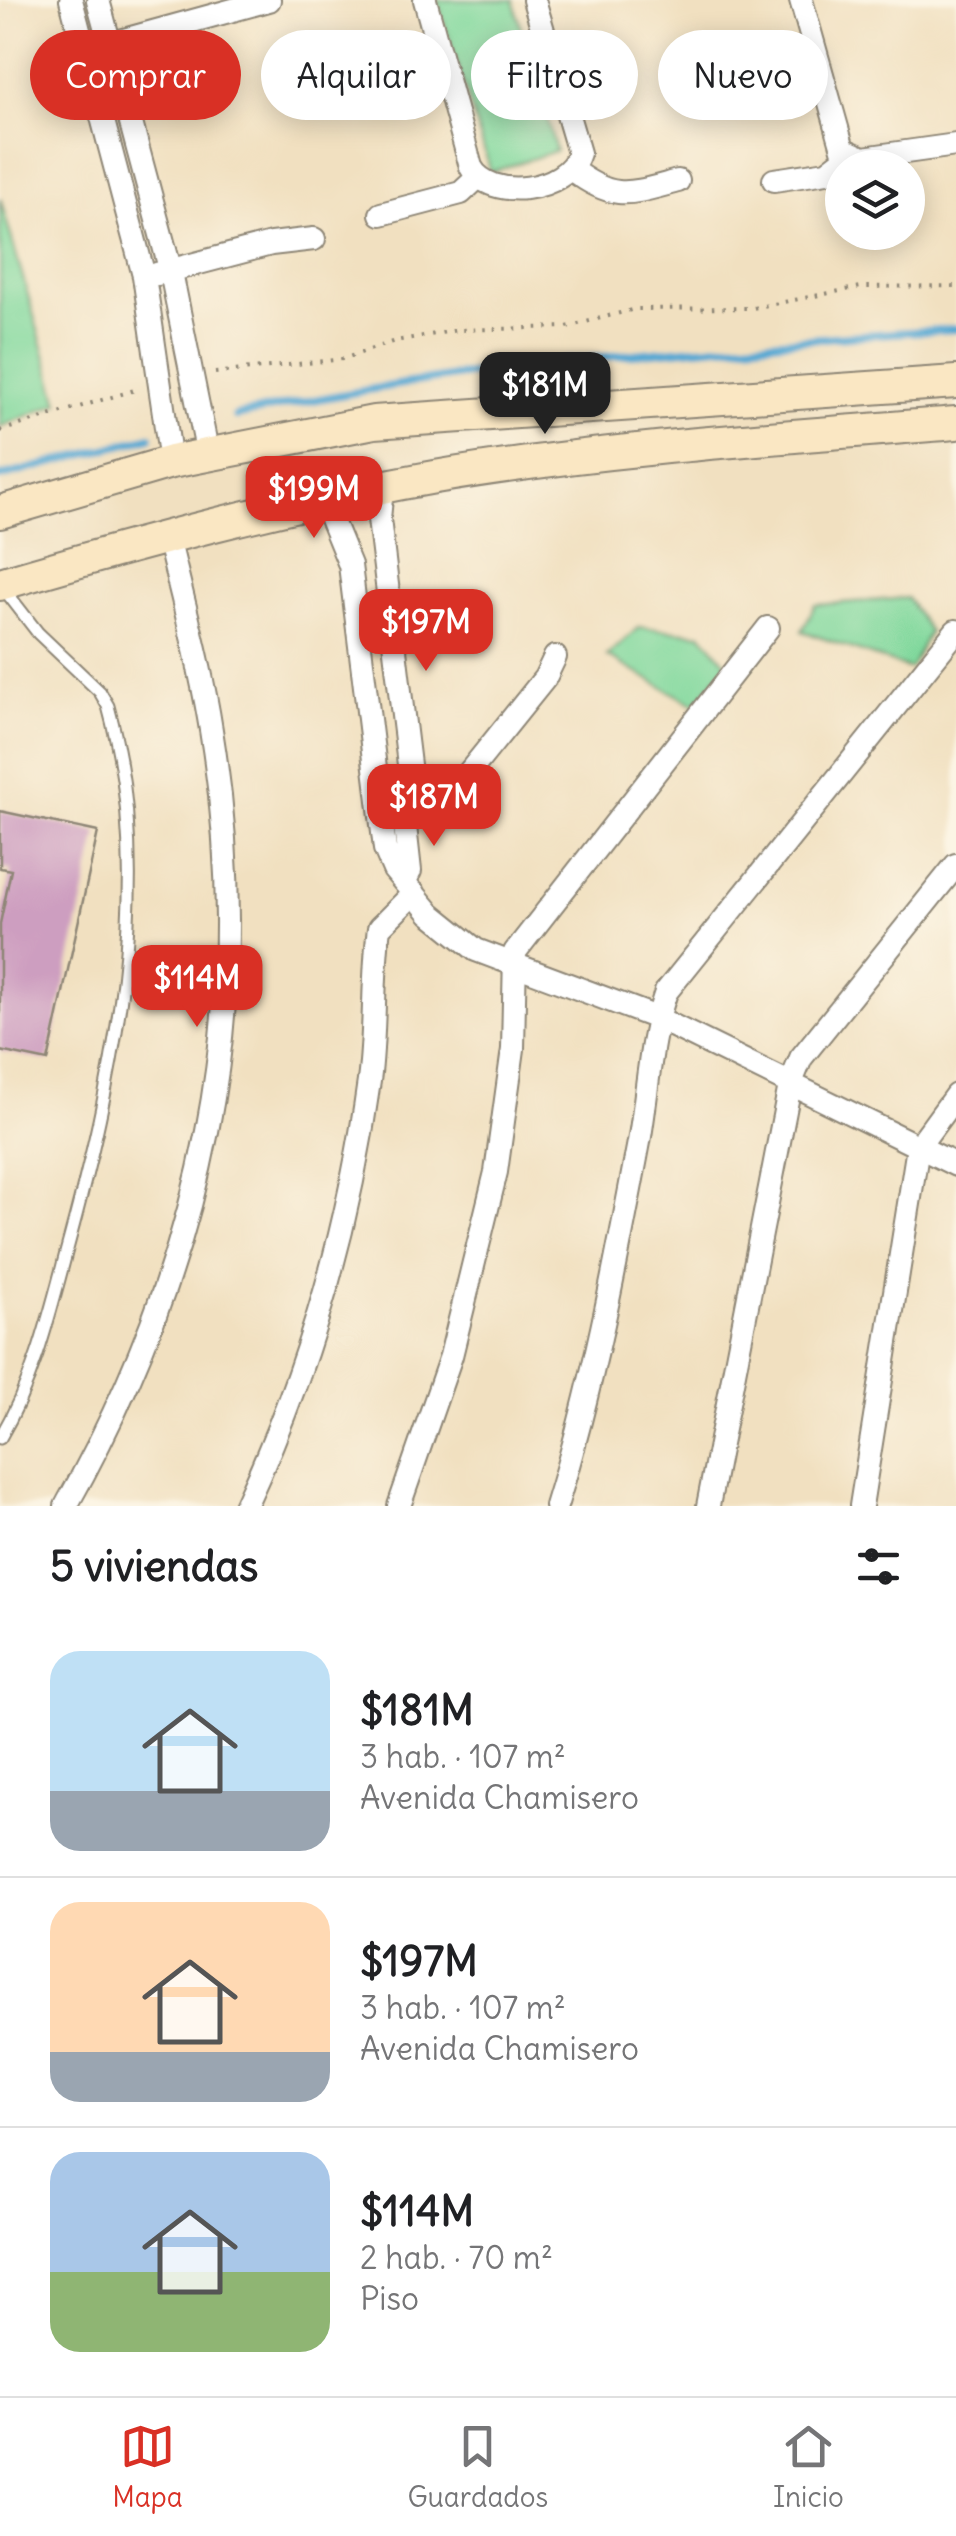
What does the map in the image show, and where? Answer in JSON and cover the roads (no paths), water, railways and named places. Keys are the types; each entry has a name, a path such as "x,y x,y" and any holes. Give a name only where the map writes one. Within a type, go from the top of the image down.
{"street":[{"path":"71,0 80,30"},
{"path":"98,0 106,30"},
{"path":"161,30 269,0"},
{"path":"424,0 477,178 495,188 547,183 571,169 577,146 534,0"},
{"path":"801,0 836,136 847,150"},
{"path":"103,120 144,276 171,462"},
{"path":"130,120 171,272 208,454"},
{"path":"920,150 956,145"},
{"path":"571,169 600,190 619,194 678,181"},
{"path":"774,180 825,172"},
{"path":"381,214 461,193 477,178"},
{"path":"144,276 271,244 314,239"},
{"path":"0,512 171,462 374,422 956,382"},
{"path":"500,467 510,453 514,437 501,412"},
{"path":"0,584 168,537 324,500 500,467 690,444 956,423"},
{"path":"245,1506 298,1376 343,1226 373,1050 379,928 409,887 411,781 379,513 382,488"},
{"path":"324,500 350,565 376,806 385,849 409,887 450,932 476,950 512,966 657,1018 956,1164"},
{"path":"66,1506 128,1386 176,1261 205,1151 224,1028 227,886 218,782 197,654 168,537"},
{"path":"398,1506 451,1356 486,1222 511,1064 512,966 527,934 768,628"},
{"path":"556,1506 599,1345 640,1137 657,1018 666,992 956,631"},
{"path":"376,806 455,790 546,678 554,657"},
{"path":"708,1506 790,1085 801,1058 956,865"},
{"path":"861,1506 918,1148 956,1096"}],"lane":[{"path":"0,584 38,633 100,692 108,706 126,800 130,868 121,996 78,1208 34,1372 0,1438"}],"waterway":[{"path":"236,416 414,382 594,358 956,329"},
{"path":"0,477 150,437"}]}
